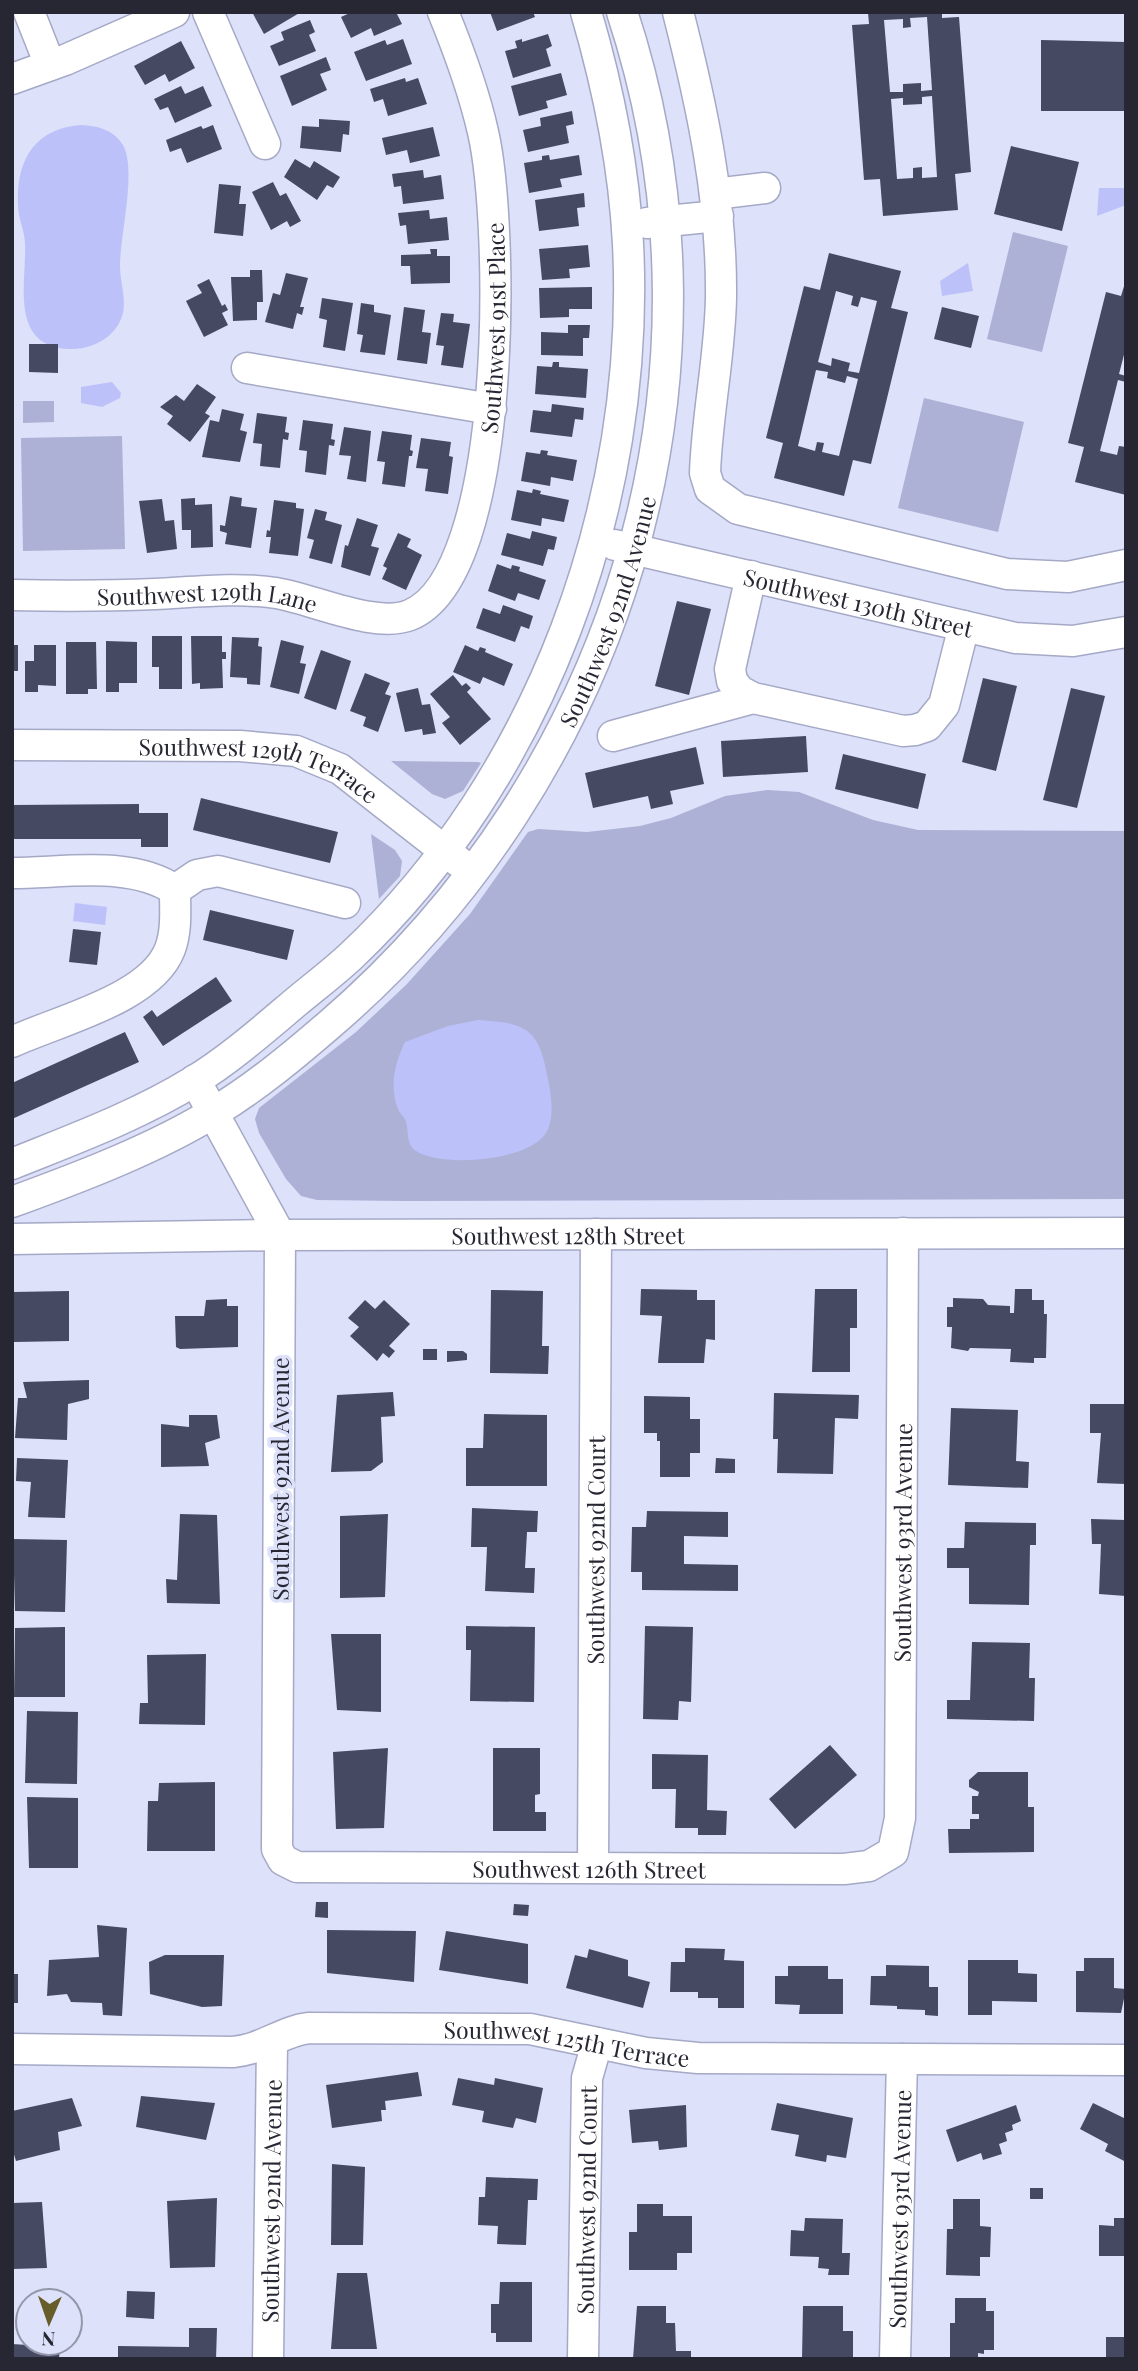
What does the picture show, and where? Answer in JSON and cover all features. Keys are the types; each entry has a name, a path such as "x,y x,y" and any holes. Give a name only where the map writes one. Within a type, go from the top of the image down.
{"street":[{"path":"29,12 50,65"},
{"path":"15,69 50,65 174,12"},
{"path":"208,12 265,144"},
{"name":"Southwest 91st Place","path":"400,618 418,611 435,597 451,572 474,502 491,409 496,343 490,177 481,123 443,12"},
{"name":"Southwest 92nd Avenue","path":"283,1860 277,1849 280,1235 195,1080 256,1035 351,956 445,850 505,757 548,676 575,604 594,541 620,424 626,337 626,225 623,191 607,94 586,12"},
{"name":"Southwest 92nd Avenue","path":"213,1113 285,1063 372,988 435,923 474,875 537,780 580,698 611,622 633,548 655,457 664,366 665,221 662,186 636,53 622,12"},
{"path":"678,12 704,116 715,197 721,297 718,364 705,473 716,495 738,509 1007,574 1068,577 1126,565"},
{"path":"623,191 662,186 715,197"},
{"path":"626,225 665,221 715,197 765,188"},
{"path":"247,368 491,409"},
{"name":"Southwest 130th Street","path":"594,541 964,626 1043,641 1073,641 1125,634"},
{"path":"751,576 730,669 733,681 740,691 753,698 903,731 927,726 944,705 964,626"},
{"name":"Southwest 129th Lane","path":"12,595 266,592 372,617 400,618"},
{"path":"613,736 753,698"},
{"name":"Southwest 129th Terrace","path":"12,745 240,746 296,751 340,769 474,875"},
{"path":"175,890 197,875 223,871 345,903"},
{"path":"12,873 125,872 154,878 175,890"},
{"path":"12,1042 135,990 148,980 162,965 172,941 175,890"},
{"path":"12,1164 104,1128 195,1080"},
{"path":"12,1202 83,1175 213,1113"},
{"name":"Southwest 93rd Avenue","path":"892,1852 900,1818 903,1233"},
{"name":"Southwest 128th Street","path":"12,1239 280,1235 1126,1233"},
{"name":"Southwest 92nd Court","path":"593,1867 596,1234"},
{"name":"Southwest 126th Street","path":"283,1860 302,1868 844,1869 869,1866 892,1852"},
{"name":"Southwest 125th Terrace","path":"12,2049 233,2052 272,2043 291,2032 309,2028 449,2028 530,2029 646,2053 698,2058 1126,2060"},
{"name":"Southwest 92nd Avenue","path":"268,2359 272,2043"},
{"name":"Southwest 92nd Court","path":"583,2359 587,2078 597,2043"},
{"name":"Southwest 93rd Avenue","path":"895,2359 902,2059"}],"shaded area":[{"path":"82,125 110,132 123,145 127,156 128,186 120,266 124,306 121,319 107,338 85,348 69,349 50,345 37,337 29,324 25,309 25,242 18,210 18,189 25,161 40,140 65,127"},
{"path":"1099,188 1126,188 1126,205 1097,216"},
{"path":"1013,232 1068,246 1042,352 987,339"},
{"path":"968,263 973,291 942,296 940,281"},
{"path":"112,382 121,393 120,398 102,407 81,403 81,387"},
{"path":"924,398 1024,422 998,532 898,508"},
{"path":"23,401 54,401 54,422 23,423"},
{"path":"122,436 125,549 23,551 21,438"},
{"path":"391,761 481,763 463,791 445,799 432,794"},
{"path":"768,790 799,792 873,820 918,830 1126,831 1126,1199 317,1200 301,1196 286,1179 259,1133 255,1119 259,1108 356,1032 406,985 470,914 528,832 538,829 587,832 640,826 671,818 725,796"},
{"path":"371,834 395,850 402,861 400,876 379,899"},
{"path":"75,903 107,907 105,925 73,921"},
{"path":"478,1020 513,1024 536,1040 550,1090 552,1109 546,1133 537,1143 522,1150 484,1159 445,1159 416,1151 408,1138 405,1120 399,1111 394,1092 394,1075 405,1042 448,1026"}],"building":[{"path":"252,12 301,12 264,34"},
{"path":"352,12 396,12 402,24 374,36 371,28 351,38 341,17"},
{"path":"490,12 533,12 535,17 497,31"},
{"path":"868,12 942,12 942,18 959,17 971,172 955,174 958,210 883,216 880,179 864,180 852,25 869,24","holes":["927,17 932,90 921,91 921,83 903,84 903,92 890,92 884,20 903,19 903,28 911,27 910,18","932,96 937,177 922,178 922,167 913,168 913,178 897,179 891,99 903,98 903,105 922,104 922,97"]},
{"path":"310,20 315,32 309,35 316,51 279,66 270,46 284,40 281,32"},
{"path":"548,34 552,46 546,49 551,66 513,78 505,51 517,48 515,41 522,39 522,42"},
{"path":"403,39 412,64 366,81 354,52 385,40 387,45"},
{"path":"1041,40 1126,42 1126,111 1041,111"},
{"path":"181,41 195,68 169,82 165,74 145,85 134,66"},
{"path":"326,57 331,70 320,74 327,90 292,106 280,76"},
{"path":"561,73 567,95 546,101 548,108 519,116 511,86"},
{"path":"405,78 406,82 418,78 427,104 388,116 383,99 374,102 370,89"},
{"path":"181,86 185,94 203,86 212,106 175,123 168,107 160,110 154,99"},
{"path":"572,111 574,124 566,126 569,143 528,152 523,130 541,126 540,118"},
{"path":"319,119 350,121 349,135 343,134 341,152 300,148 302,126 319,127"},
{"path":"213,125 222,149 187,163 181,148 170,152 166,140 201,126 203,129"},
{"path":"433,127 440,156 410,163 407,150 386,155 382,138"},
{"path":"1011,146 1079,162 1062,231 994,214"},
{"path":"549,155 550,160 579,155 582,175 560,179 562,187 529,193 524,163 542,160 542,156"},
{"path":"295,159 310,168 314,161 340,177 333,188 327,185 317,200 284,177"},
{"path":"423,170 424,178 441,175 444,199 403,204 401,186 394,187 392,174"},
{"path":"273,182 280,196 286,193 301,221 290,227 287,221 271,230 252,192"},
{"path":"219,184 241,186 239,204 246,204 243,236 214,233"},
{"path":"584,193 585,207 577,208 579,226 539,231 535,200"},
{"path":"429,210 430,219 447,217 449,240 408,244 406,225 400,226 398,213"},
{"path":"588,245 590,267 569,269 570,278 542,280 539,249"},
{"path":"430,249 437,249 437,256 450,256 450,283 411,284 410,266 401,266 401,255 431,254"},
{"path":"829,253 901,271 891,308 908,312 871,464 853,460 844,496 774,478 783,443 766,438 804,286 820,290","holes":["836,291 853,296 851,305 858,307 861,297 877,301 859,373 848,371 850,363 832,358 831,366 818,362","816,370 828,372 827,378 845,383 847,376 858,379 839,456 822,452 824,443 817,442 815,451 798,446"]},
{"path":"250,270 262,270 263,302 257,302 257,320 233,321 231,277 250,277"},
{"path":"286,273 308,278 300,307 304,307 302,315 297,313 293,329 265,322 273,293 280,295"},
{"path":"209,279 222,306 225,304 228,310 222,313 228,325 204,337 186,301 202,293 197,285"},
{"path":"1125,283 1126,347 1119,374 1126,376 1126,382 1118,380 1100,451 1117,455 1119,446 1126,447 1126,495 1075,482 1084,447 1068,443 1106,292 1121,296"},
{"path":"592,287 592,309 569,309 569,317 540,318 539,288"},
{"path":"322,298 353,303 345,351 323,347 327,320 319,318"},
{"path":"361,303 374,305 374,312 391,315 385,355 360,352 363,335 357,334"},
{"path":"404,307 425,310 422,332 431,333 427,364 397,360"},
{"path":"942,307 979,316 971,348 934,339"},
{"path":"441,313 454,314 453,322 470,324 463,368 441,365 444,346 436,345"},
{"path":"568,325 590,325 589,338 583,338 583,356 541,355 541,332 568,333"},
{"path":"29,344 58,344 58,373 29,372"},
{"path":"553,362 559,362 559,367 588,369 586,398 535,394 537,366 552,367"},
{"path":"197,384 216,397 205,413 210,416 190,442 167,424 173,416 160,407 176,395 184,401"},
{"path":"552,404 584,408 583,420 575,419 572,437 530,432 533,410 551,412"},
{"path":"222,409 244,414 240,430 247,432 240,462 202,457 210,420 219,422"},
{"path":"257,413 287,417 285,432 289,433 288,440 283,439 280,468 260,466 262,444 253,443"},
{"path":"303,420 333,424 331,439 335,440 334,446 329,445 326,475 305,472 307,451 299,450"},
{"path":"344,427 371,431 366,482 347,479 351,456 339,455"},
{"path":"382,431 412,435 410,450 413,451 412,456 409,456 405,487 382,484 385,462 377,461"},
{"path":"421,438 451,442 449,456 453,457 448,494 425,491 428,469 416,468"},
{"path":"541,450 548,451 547,455 577,460 573,481 551,477 550,486 521,481 526,452 540,454"},
{"path":"533,489 541,491 540,494 569,500 564,522 542,518 541,526 511,520 517,490 532,493"},
{"path":"230,496 242,498 241,506 257,508 251,548 225,544 227,533 220,531 220,525 225,526"},
{"path":"195,498 195,505 212,504 213,547 191,548 191,530 182,530 181,499"},
{"path":"162,499 165,521 174,520 177,549 147,553 139,501"},
{"path":"274,500 296,503 296,508 304,509 298,556 269,553 271,537 266,537 267,530 270,531"},
{"path":"315,509 327,512 325,520 342,525 332,564 309,558 314,540 307,538"},
{"path":"357,518 378,525 371,546 379,548 370,576 341,567 345,545 348,546"},
{"path":"532,531 557,537 554,550 548,549 543,566 501,555 507,533 530,539"},
{"path":"398,533 411,539 407,547 422,555 406,590 382,579 387,568 383,566"},
{"path":"497,564 511,569 512,565 520,567 519,571 546,580 539,600 518,593 515,601 488,591"},
{"path":"677,601 711,609 689,695 655,686"},
{"path":"503,605 533,616 529,629 521,626 515,642 476,628 483,608 500,614"},
{"path":"152,636 182,636 182,689 159,689 159,667 152,667"},
{"path":"191,636 222,636 222,652 226,652 226,659 222,659 223,688 200,689 200,683 192,684"},
{"path":"232,637 259,638 258,646 262,647 260,685 247,684 247,678 230,677"},
{"path":"281,640 304,646 300,663 306,664 299,694 270,687"},
{"path":"106,641 137,642 137,683 119,683 119,692 106,692"},
{"path":"66,642 96,642 97,689 88,689 88,694 66,694"},
{"path":"12,645 18,645 18,671 12,671"},
{"path":"34,645 56,645 56,686 38,685 38,692 25,692 25,661 34,661"},
{"path":"465,645 478,651 480,647 486,649 485,652 513,664 504,686 483,677 480,684 453,672"},
{"path":"321,650 351,661 336,710 304,698"},
{"path":"365,673 390,683 385,694 391,696 378,732 363,726 366,717 350,711"},
{"path":"453,675 462,686 466,683 471,688 467,692 491,719 460,745 442,723 450,717 430,694"},
{"path":"983,678 1017,686 996,771 962,762"},
{"path":"418,688 422,705 430,704 436,733 423,735 422,729 405,732 396,693"},
{"path":"1071,688 1105,696 1077,808 1043,800"},
{"path":"806,736 808,772 723,777 721,741"},
{"path":"696,747 704,784 670,791 673,804 651,809 648,796 593,808 585,773"},
{"path":"843,754 926,774 918,809 835,789"},
{"path":"201,798 338,832 330,863 193,830"},
{"path":"139,804 139,813 168,813 168,847 141,847 141,839 12,839 12,805"},
{"path":"210,910 294,930 287,960 203,940"},
{"path":"73,929 101,932 97,965 69,962"},
{"path":"216,977 232,1001 163,1046 143,1017 152,1010 157,1017"},
{"path":"125,1032 139,1062 12,1119 12,1083"},
{"path":"641,1289 697,1290 697,1300 715,1300 715,1340 706,1339 704,1363 658,1363 662,1316 640,1315"},
{"path":"815,1289 857,1289 857,1328 850,1328 850,1372 812,1372"},
{"path":"1015,1289 1032,1289 1032,1300 1044,1300 1044,1314 1047,1314 1046,1358 1034,1358 1034,1363 1010,1362 1011,1349 970,1348 968,1351 951,1348 952,1327 947,1327 947,1307 953,1307 953,1298 983,1299 988,1305 1010,1306 1010,1313 1014,1313"},
{"path":"491,1290 543,1291 542,1346 549,1346 548,1374 490,1373"},
{"path":"69,1291 69,1341 14,1342 12,1292"},
{"path":"227,1299 227,1306 238,1306 238,1347 176,1347 175,1316 204,1316 206,1300"},
{"path":"365,1300 375,1309 384,1300 410,1324 389,1346 395,1351 389,1358 383,1353 377,1361 350,1336 359,1327 348,1318"},
{"path":"423,1349 437,1349 437,1360 423,1360"},
{"path":"447,1351 463,1351 467,1354 467,1360 447,1362"},
{"path":"89,1380 89,1399 68,1404 67,1440 15,1438 18,1398 27,1398 23,1382"},
{"path":"393,1392 395,1416 381,1417 383,1462 371,1471 331,1472 337,1395"},
{"path":"774,1393 859,1395 858,1419 835,1418 833,1474 777,1473 778,1439 773,1439"},
{"path":"644,1396 690,1397 690,1419 700,1419 700,1453 690,1453 690,1477 660,1477 660,1441 657,1441 657,1433 644,1433"},
{"path":"1090,1404 1126,1404 1126,1484 1097,1483 1101,1433 1090,1433"},
{"path":"951,1408 1018,1410 1016,1461 1029,1462 1028,1488 948,1485"},
{"path":"484,1414 547,1415 547,1486 466,1486 466,1448 483,1448"},
{"path":"189,1415 217,1415 220,1438 205,1443 209,1466 161,1467 161,1424 189,1427"},
{"path":"17,1458 68,1460 65,1518 28,1517 31,1482 16,1481"},
{"path":"716,1458 735,1459 735,1473 715,1473"},
{"path":"472,1508 538,1511 537,1532 527,1532 525,1568 535,1568 534,1593 485,1591 487,1547 471,1547"},
{"path":"647,1511 728,1512 728,1537 684,1536 684,1564 738,1565 738,1591 642,1590 642,1572 631,1572 632,1527 646,1527"},
{"path":"180,1514 217,1515 220,1604 167,1603 166,1579 177,1580"},
{"path":"388,1514 385,1597 340,1598 340,1516"},
{"path":"1091,1519 1126,1520 1126,1596 1099,1594 1101,1544 1092,1544"},
{"path":"965,1522 1036,1523 1036,1545 1030,1545 1029,1605 969,1604 969,1568 947,1568 947,1548 964,1548"},
{"path":"13,1539 67,1540 65,1612 15,1611"},
{"path":"466,1626 535,1627 534,1702 470,1701 471,1650 466,1650"},
{"path":"645,1626 693,1627 691,1702 679,1701 678,1720 643,1719"},
{"path":"65,1627 65,1697 14,1697 15,1628"},
{"path":"331,1634 381,1634 381,1712 337,1710"},
{"path":"972,1642 1030,1643 1029,1678 1035,1678 1034,1721 947,1719 947,1700 970,1700"},
{"path":"206,1654 205,1725 139,1724 140,1703 148,1703 147,1655"},
{"path":"27,1711 78,1712 77,1784 25,1783"},
{"path":"830,1745 857,1775 795,1829 769,1799"},
{"path":"388,1748 384,1828 336,1829 333,1752"},
{"path":"493,1748 540,1748 540,1794 535,1795 535,1812 546,1812 546,1831 493,1831"},
{"path":"652,1754 708,1755 707,1810 727,1811 726,1835 698,1835 698,1828 675,1828 676,1789 652,1789"},
{"path":"978,1772 1028,1772 1028,1807 1034,1807 1034,1852 949,1853 948,1829 970,1829 970,1819 979,1819 979,1814 972,1814 972,1796 978,1796 979,1792 969,1787 969,1780"},
{"path":"215,1782 215,1851 147,1851 148,1801 158,1801 159,1783"},
{"path":"27,1797 78,1798 78,1868 29,1868"},
{"path":"316,1902 328,1902 328,1918 315,1917"},
{"path":"514,1904 529,1905 528,1916 513,1915"},
{"path":"97,1925 127,1928 122,2016 103,2015 102,2003 71,2002 67,1994 47,1996 49,1960 99,1957"},
{"path":"327,1930 416,1931 414,1982 327,1973"},
{"path":"446,1931 528,1944 528,1984 439,1970"},
{"path":"685,1948 725,1949 724,1960 744,1961 744,2008 718,2008 718,1998 698,1998 698,1992 670,1992 671,1962 685,1962"},
{"path":"589,1949 628,1960 628,1976 650,1982 643,2008 566,1988 575,1955 587,1958"},
{"path":"165,1955 224,1955 222,2006 202,2007 150,1994 149,1962"},
{"path":"1084,1958 1114,1958 1114,1988 1126,1989 1121,2013 1076,2012 1076,1971 1084,1971"},
{"path":"968,1960 1018,1960 1018,1973 1037,1974 1037,2002 992,2001 992,2015 968,2015"},
{"path":"886,1965 929,1966 929,1987 938,1987 938,2016 925,2015 925,2010 870,2005 871,1976 886,1976"},
{"path":"788,1966 828,1966 828,1979 843,1979 843,2014 799,2014 800,2005 775,2004 775,1976 788,1976"},
{"path":"12,1974 18,1974 18,2003 12,2003"},
{"path":"418,2072 422,2096 385,2101 386,2110 381,2110 382,2121 332,2128 326,2085"},
{"path":"458,2078 494,2085 495,2078 543,2088 536,2123 516,2118 513,2128 482,2122 484,2111 452,2105"},
{"path":"141,2096 215,2103 206,2140 136,2127"},
{"path":"72,2098 82,2126 58,2132 60,2150 16,2161 12,2148 12,2111"},
{"path":"777,2103 853,2118 846,2158 827,2155 826,2162 795,2156 799,2135 771,2130"},
{"path":"1093,2103 1126,2119 1126,2162 1105,2151 1108,2144 1080,2129"},
{"path":"686,2105 687,2147 659,2150 658,2141 632,2143 629,2110"},
{"path":"1016,2105 1021,2121 1012,2125 1013,2130 1005,2133 1007,2141 999,2144 1002,2154 983,2160 981,2153 957,2162 946,2130"},
{"path":"332,2164 365,2167 363,2245 331,2245"},
{"path":"486,2177 538,2179 537,2200 528,2200 526,2245 497,2244 498,2226 478,2225 479,2197 485,2197"},
{"path":"1030,2188 1043,2188 1043,2199 1030,2199"},
{"path":"217,2198 215,2267 170,2268 167,2201"},
{"path":"953,2199 980,2199 980,2226 991,2227 990,2257 980,2257 980,2276 946,2275 947,2229 953,2229"},
{"path":"42,2202 47,2268 12,2269 12,2203"},
{"path":"637,2204 663,2204 663,2216 692,2216 692,2253 677,2253 677,2270 629,2270 629,2232 637,2232"},
{"path":"805,2218 843,2219 842,2253 850,2253 849,2275 828,2275 829,2269 818,2268 819,2257 790,2256 791,2230 804,2231"},
{"path":"1114,2218 1126,2218 1126,2256 1099,2256 1099,2225 1114,2226"},
{"path":"337,2273 367,2273 377,2349 331,2349"},
{"path":"500,2282 532,2282 532,2342 496,2342 496,2333 491,2333 491,2304 499,2304"},
{"path":"127,2291 155,2292 154,2319 126,2317"},
{"path":"955,2298 986,2298 986,2311 994,2311 994,2350 978,2353 978,2359 950,2359 950,2323 955,2323"},
{"path":"637,2306 666,2306 666,2323 675,2323 676,2351 691,2351 691,2359 633,2359"},
{"path":"803,2306 843,2306 843,2331 853,2331 853,2359 802,2359"},
{"path":"189,2328 217,2328 216,2359 118,2359 118,2346 189,2347"},
{"path":"1106,2337 1126,2337 1126,2359 1106,2359"},
{"path":"12,2344 14,2357 59,2357 59,2359 12,2359"}]}
